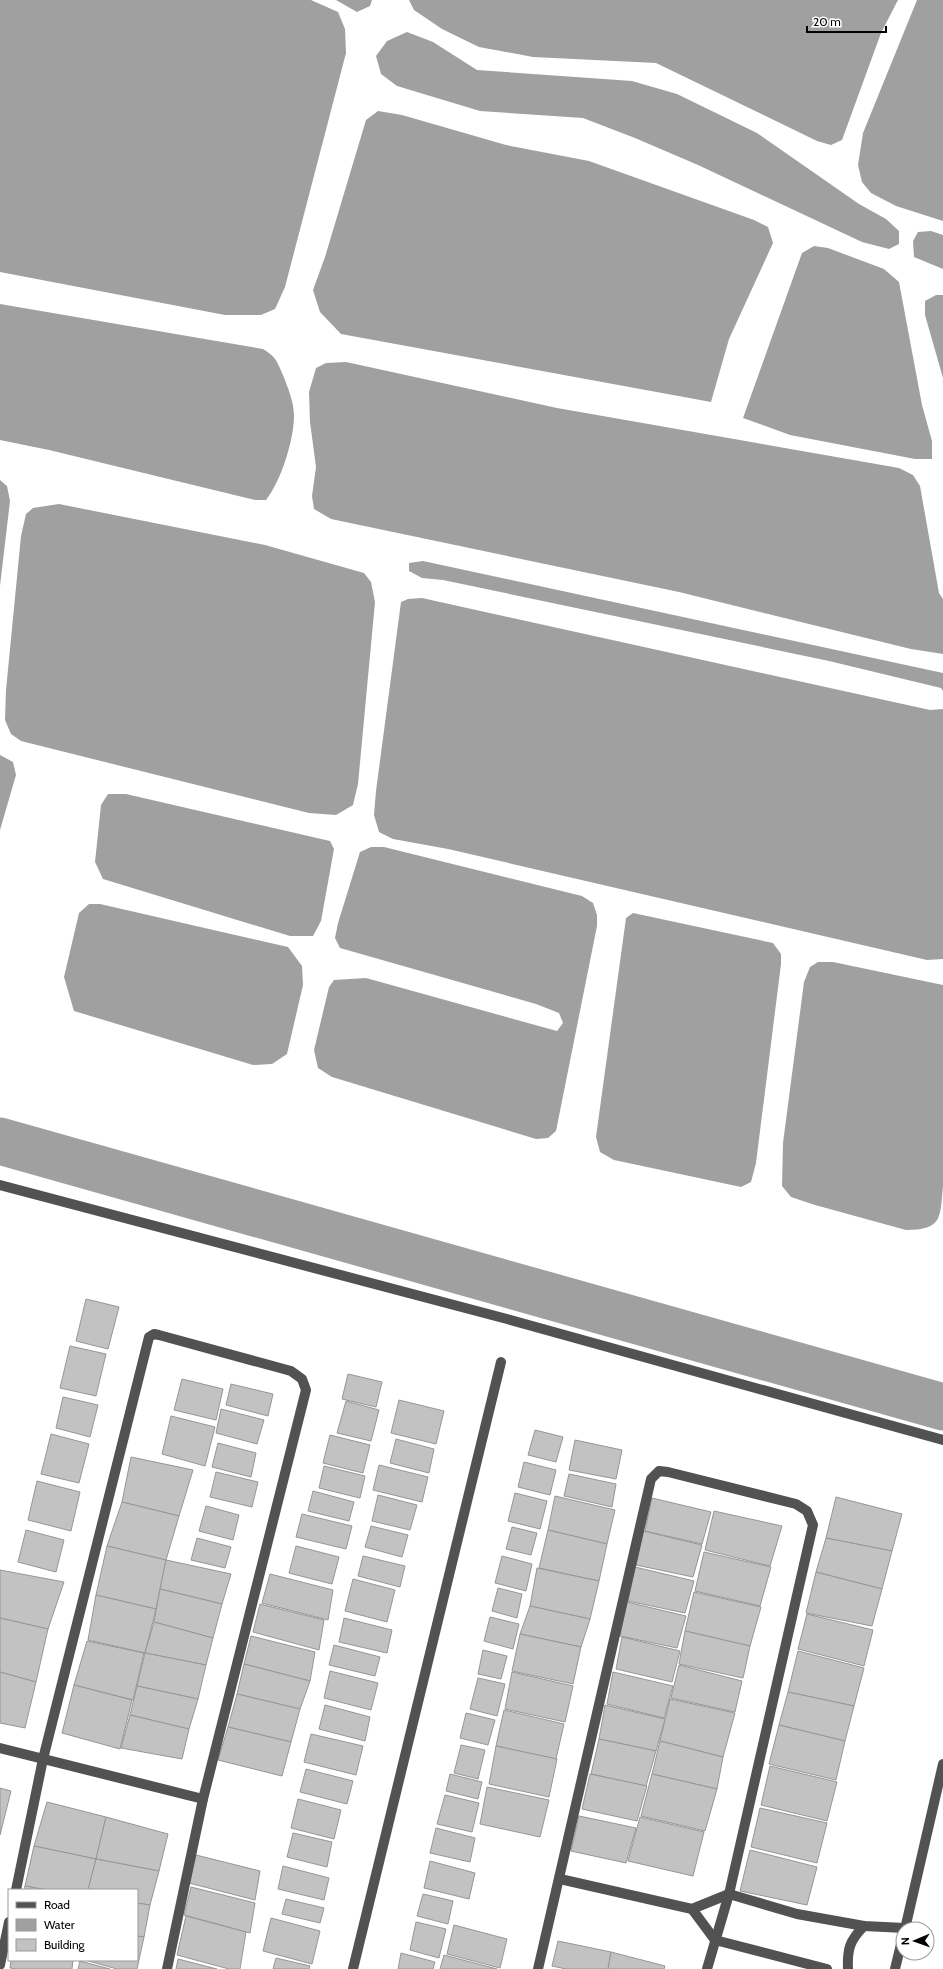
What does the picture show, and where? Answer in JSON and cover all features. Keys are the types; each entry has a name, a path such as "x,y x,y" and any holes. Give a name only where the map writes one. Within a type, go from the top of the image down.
{"street":[{"path":"0,1185 507,1320 943,1440"},
{"path":"16,1889 43,1759 149,1337 154,1334 159,1335 290,1371 302,1379 306,1390 203,1799 167,1969"},
{"path":"353,1969 501,1362"},
{"path":"538,1969 560,1879 651,1479 659,1471 796,1504 808,1510 813,1525 729,1894 707,1969"},
{"path":"0,1748 203,1799"},
{"path":"907,1921 943,1764"},
{"path":"560,1879 692,1909 729,1894 797,1914 864,1926 895,1928"},
{"path":"692,1909 716,1940 827,1969"},
{"path":"848,1969 847,1953 856,1934 864,1926"},
{"path":"0,1965 8,1927"}],"water":[{"path":"0,0 311,0 338,12 345,29 346,53 285,287 275,309 261,315 225,315 0,272"},
{"path":"336,0 372,0 370,6 357,12"},
{"path":"409,0 898,0 881,33 842,140 831,145 817,141 656,63 533,57 479,47 442,29 414,10"},
{"path":"917,0 943,0 943,221 896,206 871,193 862,182 858,165 863,133"},
{"path":"407,32 433,42 477,70 632,81 677,94 757,133 859,204 886,219 899,231 899,244 889,249 862,242 698,165 583,118 480,111 397,86 381,74 376,56 387,41"},
{"path":"378,111 402,115 506,145 589,161 754,220 768,227 773,243 729,339 711,402 341,334 320,312 313,290 325,257 366,120"},
{"path":"931,231 943,235 943,269 914,257 913,241 918,232"},
{"path":"814,246 828,248 884,269 899,282 922,405 932,441 932,459 915,459 790,435 743,418 802,253"},
{"path":"936,295 943,295 943,378 925,315 925,301"},
{"path":"0,304 263,349 271,354 276,360 283,375 289,390 294,411 292,437 286,460 272,492 266,500 255,500 49,450 0,440"},
{"path":"346,362 557,408 899,468 913,475 920,486 939,593 943,599 943,654 911,649 679,592 331,519 314,509 312,496 316,467 310,422 309,392 316,368 326,363"},
{"path":"0,480 7,486 10,501 0,586"},
{"path":"59,504 265,545 364,573 371,582 375,602 358,784 353,805 336,815 309,813 21,741 11,734 5,720 6,690 21,536 26,514 33,508"},
{"path":"423,561 943,673 943,691 941,688 829,661 443,580 422,578 409,571 409,563"},
{"path":"422,598 930,710 943,709 943,959 927,960 448,849 393,839 379,832 374,815 376,791 401,602 408,599"},
{"path":"0,755 13,762 16,775 0,830"},
{"path":"108,794 126,794 330,841 334,849 321,921 313,936 290,936 103,879 95,862 101,805"},
{"path":"371,847 384,847 582,896 593,903 597,915 597,926 556,1131 548,1138 536,1139 332,1077 318,1068 314,1050 329,987 334,980 366,978 557,1031 563,1023 559,1013 536,1004 340,948 335,938 338,923 360,852"},
{"path":"89,904 100,904 288,947 302,966 303,985 287,1054 272,1064 253,1065 74,1011 64,977 79,913"},
{"path":"633,913 773,943 781,954 756,1163 751,1182 741,1187 614,1160 600,1152 596,1137 626,918"},
{"path":"818,962 833,962 943,985 943,1186 940,1214 933,1224 927,1227 906,1230 815,1205 791,1197 782,1186 783,1143 804,982 810,967"}],"building":[{"path":"86,1299 119,1307 108,1349 76,1341"},
{"path":"70,1346 106,1354 96,1396 60,1388"},
{"path":"348,1374 382,1382 376,1407 342,1399"},
{"path":"182,1379 223,1389 216,1420 174,1410"},
{"path":"231,1384 273,1394 268,1416 226,1405"},
{"path":"63,1397 98,1405 90,1437 56,1428"},
{"path":"399,1400 444,1411 436,1444 391,1433"},
{"path":"346,1401 379,1410 371,1441 337,1433"},
{"path":"221,1409 264,1420 257,1444 216,1433"},
{"path":"171,1416 215,1427 205,1466 162,1454"},
{"path":"535,1430 563,1437 556,1462 528,1455"},
{"path":"51,1434 89,1444 79,1483 41,1474"},
{"path":"330,1435 370,1445 363,1473 323,1463"},
{"path":"396,1439 434,1449 429,1473 390,1463"},
{"path":"575,1440 622,1450 616,1479 569,1470"},
{"path":"218,1443 256,1453 251,1477 212,1467"},
{"path":"131,1457 193,1470 179,1516 122,1502"},
{"path":"524,1462 556,1470 550,1495 518,1487"},
{"path":"379,1465 428,1477 422,1502 373,1490"},
{"path":"324,1466 365,1476 360,1498 319,1488"},
{"path":"216,1472 258,1482 252,1507 210,1497"},
{"path":"569,1474 616,1484 612,1507 564,1496"},
{"path":"37,1481 80,1492 71,1531 28,1520"},
{"path":"313,1491 354,1502 349,1521 308,1511"},
{"path":"515,1493 547,1501 540,1529 508,1521"},
{"path":"378,1495 417,1505 410,1530 372,1521"},
{"path":"555,1496 615,1510 607,1544 548,1530"},
{"path":"836,1497 902,1514 892,1551 826,1538"},
{"path":"652,1498 711,1512 702,1544 645,1531"},
{"path":"122,1502 179,1516 166,1560 107,1546"},
{"path":"206,1506 239,1515 233,1540 199,1531"},
{"path":"714,1511 782,1526 770,1566 705,1550"},
{"path":"302,1514 352,1526 346,1549 296,1537"},
{"path":"371,1526 408,1535 402,1557 365,1547"},
{"path":"512,1527 537,1533 531,1555 506,1549"},
{"path":"26,1530 64,1540 56,1572 18,1562"},
{"path":"548,1530 607,1544 599,1581 539,1568"},
{"path":"643,1531 702,1545 693,1577 636,1565"},
{"path":"197,1538 231,1547 225,1568 191,1560"},
{"path":"826,1538 892,1551 882,1589 816,1572"},
{"path":"107,1546 166,1560 156,1609 96,1595"},
{"path":"296,1546 339,1557 332,1584 289,1573"},
{"path":"704,1552 771,1567 760,1606 695,1591"},
{"path":"363,1556 405,1566 400,1587 358,1576"},
{"path":"502,1556 532,1564 526,1591 495,1583"},
{"path":"166,1560 231,1574 222,1604 160,1589"},
{"path":"635,1567 694,1581 685,1613 628,1601"},
{"path":"537,1568 599,1581 590,1619 530,1606"},
{"path":"0,1570 64,1582 48,1629 0,1618"},
{"path":"816,1572 882,1589 872,1626 806,1613"},
{"path":"270,1574 333,1590 328,1620 262,1603"},
{"path":"353,1579 395,1590 387,1622 345,1611"},
{"path":"498,1588 522,1594 517,1618 492,1611"},
{"path":"160,1589 222,1604 213,1638 154,1622"},
{"path":"694,1592 761,1607 750,1646 685,1631"},
{"path":"96,1595 156,1609 145,1653 88,1640"},
{"path":"627,1602 686,1616 677,1648 620,1636"},
{"path":"260,1604 324,1620 319,1650 253,1632"},
{"path":"530,1606 590,1619 581,1647 520,1634"},
{"path":"807,1614 873,1630 864,1666 798,1649"},
{"path":"490,1617 519,1624 513,1649 484,1641"},
{"path":"0,1618 48,1629 36,1682 0,1672"},
{"path":"344,1618 392,1630 387,1653 339,1642"},
{"path":"154,1622 213,1638 206,1665 145,1653"},
{"path":"685,1631 750,1646 743,1678 679,1664"},
{"path":"520,1634 581,1647 573,1684 512,1671"},
{"path":"251,1636 315,1652 310,1681 244,1664"},
{"path":"622,1637 680,1651 672,1682 616,1669"},
{"path":"87,1641 144,1653 133,1700 74,1685"},
{"path":"334,1645 380,1657 375,1676 329,1665"},
{"path":"483,1650 507,1656 501,1679 478,1674"},
{"path":"798,1651 864,1668 854,1706 788,1692"},
{"path":"145,1653 206,1665 198,1699 137,1686"},
{"path":"244,1664 310,1681 300,1709 237,1694"},
{"path":"679,1665 742,1681 735,1712 671,1698"},
{"path":"330,1671 378,1683 371,1710 324,1698"},
{"path":"0,1672 36,1682 25,1728 0,1723"},
{"path":"512,1672 573,1686 565,1722 505,1709"},
{"path":"613,1672 673,1686 664,1718 607,1704"},
{"path":"478,1678 505,1684 497,1716 470,1709"},
{"path":"74,1685 132,1700 120,1749 62,1733"},
{"path":"137,1686 198,1699 189,1729 130,1715"},
{"path":"788,1692 854,1706 845,1741 779,1725"},
{"path":"237,1694 300,1709 291,1742 228,1727"},
{"path":"670,1699 735,1713 723,1757 660,1741"},
{"path":"325,1705 370,1717 365,1741 319,1729"},
{"path":"605,1705 665,1719 656,1751 599,1739"},
{"path":"504,1710 564,1724 556,1759 496,1746"},
{"path":"466,1713 495,1720 488,1745 460,1738"},
{"path":"130,1715 189,1729 182,1759 121,1748"},
{"path":"779,1725 845,1741 836,1780 769,1764"},
{"path":"228,1727 291,1742 282,1776 218,1760"},
{"path":"311,1734 363,1746 356,1775 304,1762"},
{"path":"599,1739 656,1751 646,1786 591,1774"},
{"path":"660,1741 723,1757 717,1789 652,1774"},
{"path":"461,1745 485,1750 478,1779 454,1773"},
{"path":"496,1746 557,1759 549,1797 489,1784"},
{"path":"770,1766 837,1782 827,1821 761,1805"},
{"path":"306,1769 353,1781 347,1804 300,1792"},
{"path":"450,1774 482,1782 478,1799 446,1791"},
{"path":"590,1774 647,1786 637,1821 582,1809"},
{"path":"652,1774 717,1789 705,1831 641,1816"},
{"path":"487,1787 549,1800 540,1837 480,1824"},
{"path":"0,1788 11,1791 0,1835"},
{"path":"445,1795 479,1803 472,1832 437,1824"},
{"path":"298,1799 341,1810 334,1839 291,1828"},
{"path":"47,1802 106,1817 96,1859 34,1846"},
{"path":"760,1808 827,1823 817,1863 751,1847"},
{"path":"579,1816 636,1828 626,1863 571,1851"},
{"path":"106,1817 168,1834 159,1871 96,1859"},
{"path":"640,1817 704,1832 693,1876 628,1861"},
{"path":"436,1828 475,1838 470,1862 430,1853"},
{"path":"293,1833 332,1842 327,1867 287,1857"},
{"path":"34,1846 96,1859 88,1889 42,1889 25,1886"},
{"path":"750,1850 817,1867 807,1905 740,1891"},
{"path":"196,1855 260,1871 255,1900 189,1883"},
{"path":"96,1859 159,1871 150,1905 138,1903 138,1889 88,1889"},
{"path":"430,1861 475,1873 469,1899 424,1888"},
{"path":"283,1866 329,1878 324,1900 278,1889"},
{"path":"25,1886 42,1889 24,1889"},
{"path":"191,1887 255,1903 250,1933 184,1915"},
{"path":"423,1894 453,1901 448,1924 417,1916"},
{"path":"286,1899 324,1908 320,1923 282,1914"},
{"path":"138,1903 150,1905 144,1937 138,1936"},
{"path":"186,1916 246,1932 240,1969 229,1969 177,1955"},
{"path":"271,1918 320,1931 312,1964 263,1951"},
{"path":"416,1922 446,1929 439,1958 410,1950"},
{"path":"454,1925 507,1939 500,1968 447,1954"},
{"path":"138,1936 144,1937 137,1969 117,1969 89,1961 138,1961"},
{"path":"558,1941 611,1952 608,1969 566,1969 552,1966"},
{"path":"611,1952 665,1966 664,1969 608,1969"},
{"path":"401,1953 435,1962 433,1969 398,1969"},
{"path":"444,1955 497,1969 440,1969"},
{"path":"276,1958 310,1966 309,1969 273,1969"},
{"path":"178,1959 217,1969 176,1969"},
{"path":"11,1961 73,1961 72,1969 10,1968"},
{"path":"80,1961 110,1969 78,1969"}],"waterway":[{"path":"0,1141 943,1407"}]}
